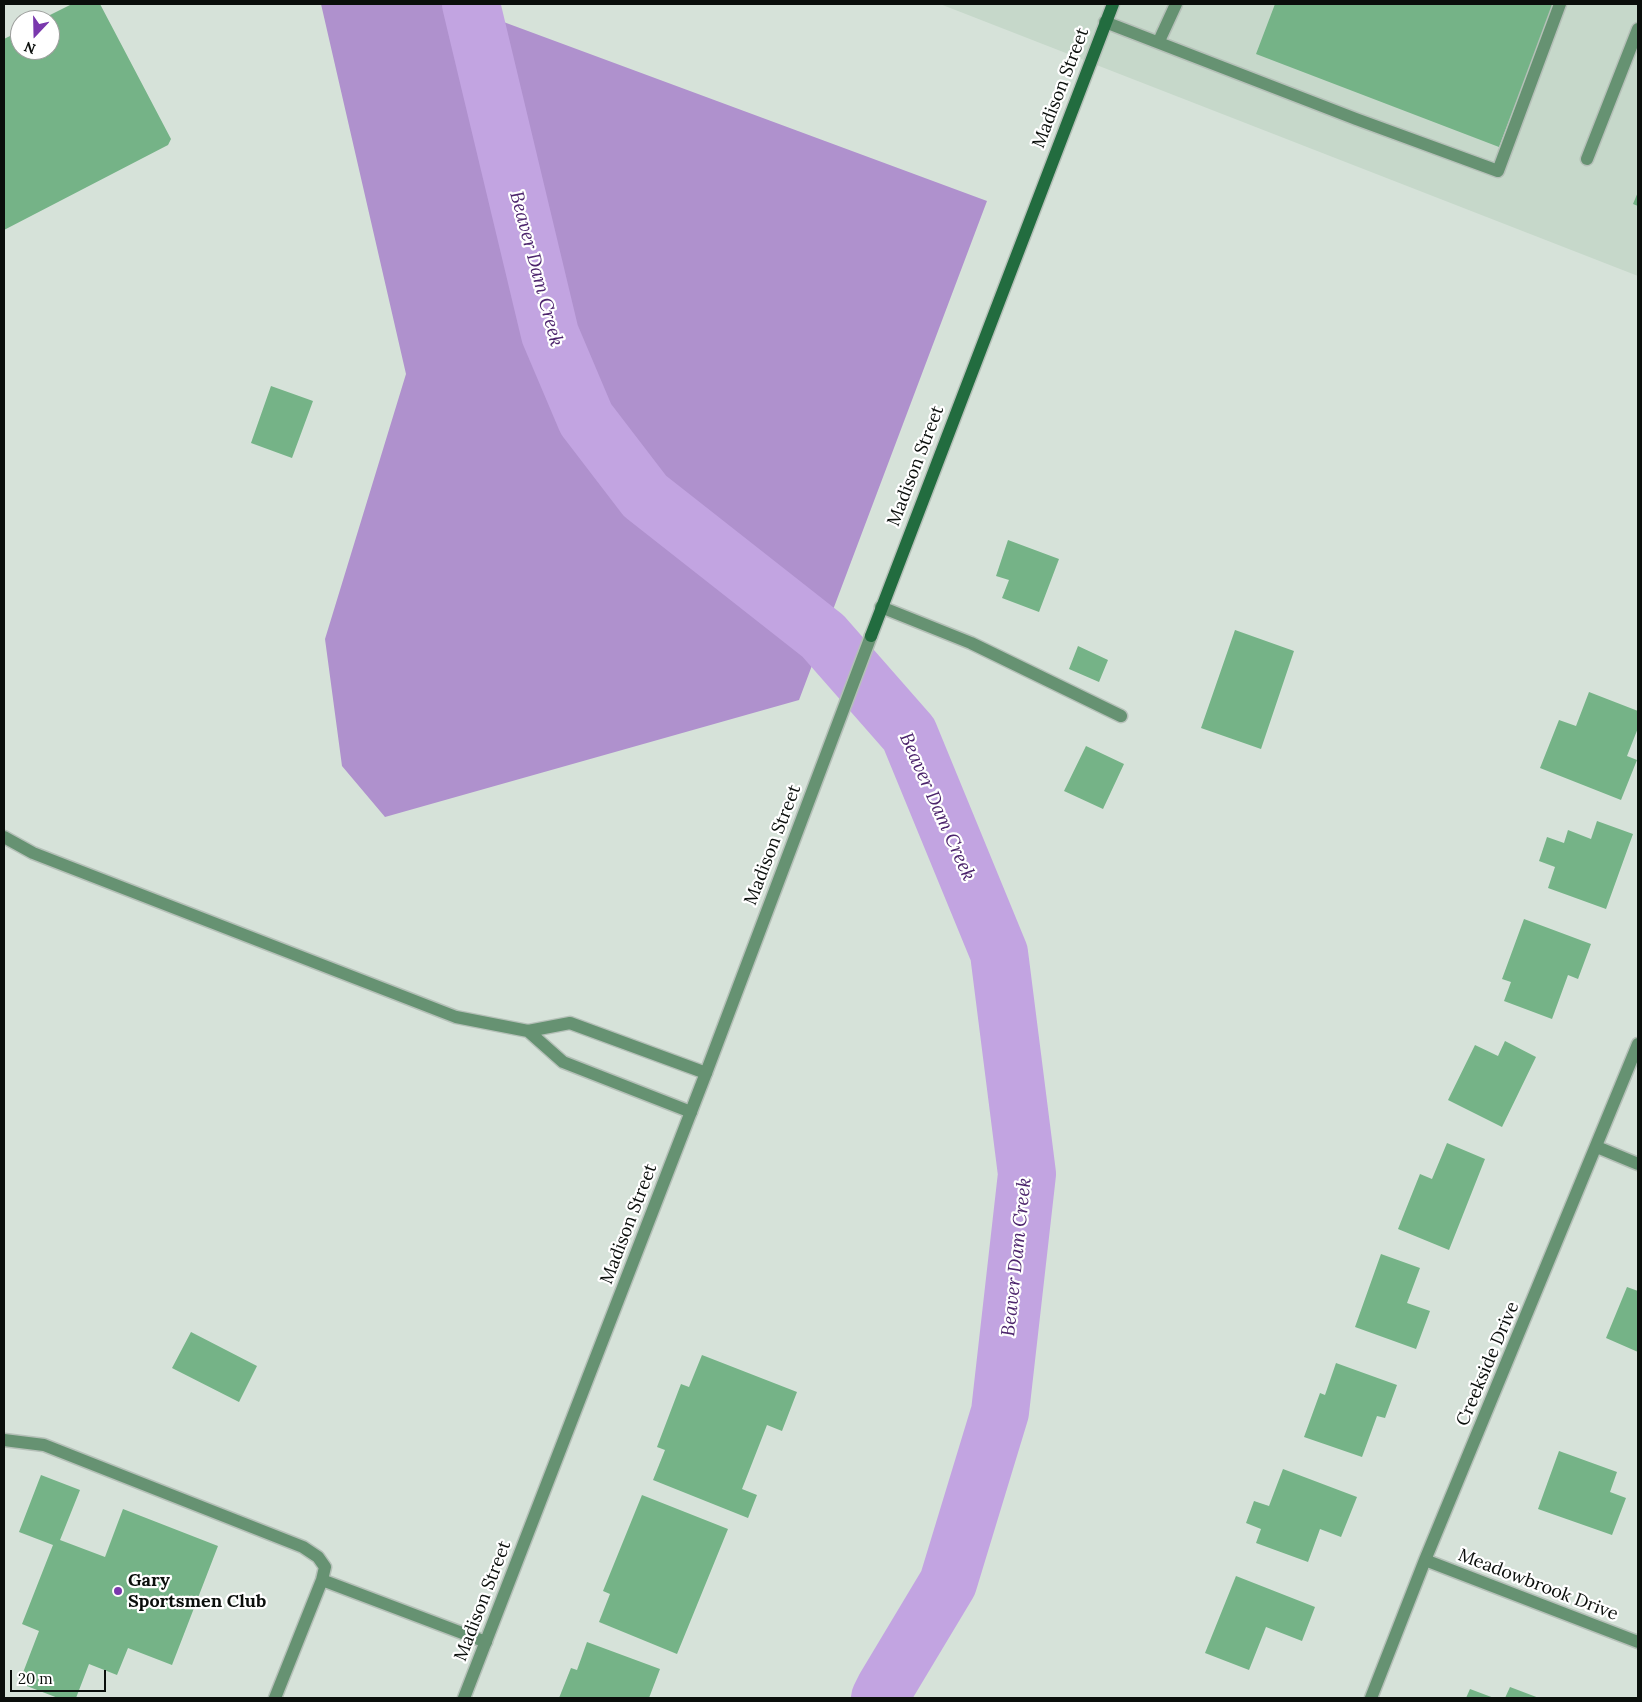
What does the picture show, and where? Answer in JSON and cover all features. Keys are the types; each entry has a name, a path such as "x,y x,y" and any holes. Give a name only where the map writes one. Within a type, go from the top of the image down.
{"street":[{"name":"Madison Street","path":"464,1698 706,1073 881,607 1112,4"},
{"path":"1159,41 1176,4"},
{"path":"1106,22 1356,119 1498,171 1560,4"},
{"path":"1587,159 1638,29"},
{"path":"881,607 972,643 1121,716"},
{"path":"4,837 33,853 456,1017 528,1030 570,1023 706,1073"},
{"path":"528,1030 563,1062 691,1112"},
{"name":"Creekside Drive","path":"1371,1698 1424,1560 1597,1147 1638,1044"},
{"path":"1597,1147 1638,1164"},
{"path":"4,1440 44,1445 303,1547 318,1557 325,1567 322,1580 275,1698"},
{"name":"Meadowbrook Drive","path":"1424,1560 1638,1642"},
{"path":"322,1580 486,1642"}],"shaded area":[{"path":"321,4 455,4 987,201 799,700 385,817 342,766 325,639 406,374"},
{"path":"940,4 1638,4 1638,276"}],"building":[{"path":"72,4 100,4 171,139 168,145 4,230 4,39 10,36 10,60 60,60 60,10"},
{"path":"1275,4 1554,4 1499,147 1256,54"},
{"path":"1638,192 1638,206 1633,204"},
{"path":"271,386 313,401 292,458 251,443"},
{"path":"1008,540 1059,559 1039,612 1002,598 1009,580 996,576"},
{"path":"1235,630 1294,651 1261,749 1201,728"},
{"path":"1078,646 1108,660 1099,682 1069,669"},
{"path":"1589,692 1638,711 1638,728 1627,756 1637,760 1621,800 1540,768 1559,720 1576,726"},
{"path":"1086,746 1124,764 1103,809 1064,791"},
{"path":"1597,821 1633,834 1606,909 1548,888 1555,867 1539,861 1547,837 1564,843 1568,830 1591,839"},
{"path":"1524,919 1591,944 1578,979 1568,975 1552,1019 1504,1001 1511,982 1502,979"},
{"path":"1505,1041 1536,1057 1502,1127 1448,1100 1475,1045 1498,1056"},
{"path":"1447,1143 1485,1159 1449,1250 1398,1229 1420,1174 1432,1179"},
{"path":"1381,1254 1420,1268 1407,1303 1430,1311 1416,1349 1355,1327"},
{"path":"1627,1287 1638,1291 1638,1352 1606,1338"},
{"path":"191,1332 257,1366 239,1402 172,1368"},
{"path":"702,1355 797,1392 782,1431 767,1425 742,1489 757,1495 748,1518 653,1480 665,1450 657,1447 681,1384 689,1387"},
{"path":"1336,1363 1397,1385 1385,1418 1377,1416 1362,1457 1304,1437 1320,1393 1325,1395"},
{"path":"1559,1451 1617,1472 1610,1492 1626,1498 1612,1535 1538,1509"},
{"path":"1283,1469 1357,1497 1341,1537 1320,1529 1308,1562 1256,1543 1261,1529 1246,1523 1254,1501 1269,1506"},
{"name":"Gary Sportsmen Club","path":"41,1475 80,1490 60,1540 105,1557 123,1509 218,1546 172,1665 128,1648 117,1675 89,1664 76,1698 58,1698 19,1683 39,1631 22,1624 53,1545 19,1532"},
{"path":"642,1495 728,1529 677,1654 599,1622 610,1594 603,1591"},
{"path":"1236,1576 1315,1607 1302,1641 1266,1627 1249,1670 1205,1653"},
{"path":"587,1642 660,1669 649,1698 559,1698 571,1668 577,1670"},
{"path":"1510,1687 1539,1698 1505,1698"},
{"path":"1470,1689 1494,1698 1466,1698"}],"waterway":[{"name":"Beaver Dam Creek","path":"471,4 550,334 586,419 645,496 823,636 909,734 999,953 1027,1174 1000,1412 948,1583 880,1698"}],"place":[{"name":"Gary Sportsmen Club","path":"118,1591"}]}
